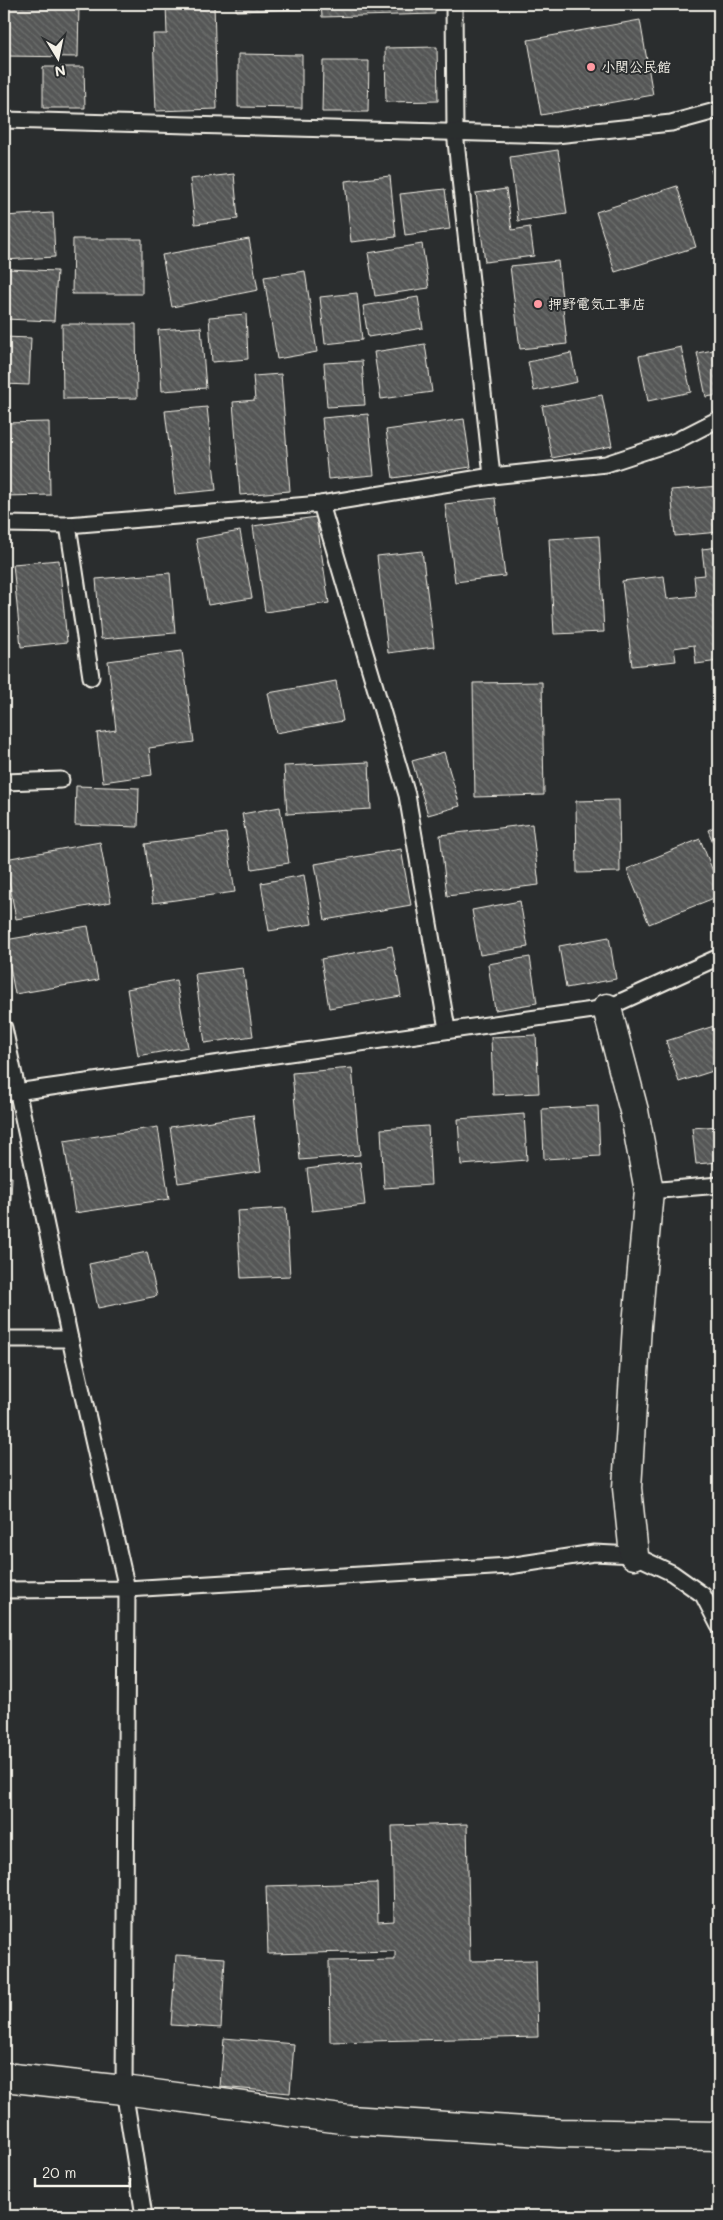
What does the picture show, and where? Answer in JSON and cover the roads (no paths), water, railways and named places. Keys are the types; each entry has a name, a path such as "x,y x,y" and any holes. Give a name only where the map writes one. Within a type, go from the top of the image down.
{"street":[{"path":"607,1008 634,1111 649,1191 636,1325 627,1488 634,1556"},
{"path":"4,2076 349,2120 559,2133 719,2136"}],"lane":[{"path":"454,4 454,132 492,476"},
{"path":"4,120 556,135 671,123 719,110"},
{"path":"4,524 68,525 321,504 492,476 606,464 676,441 719,420"},
{"path":"321,504 406,795 446,1030"},
{"path":"68,525 91,677"},
{"path":"4,782 61,780"},
{"path":"10,1092 607,1008 719,957"},
{"path":"4,1028 10,1092 70,1339 126,1589 124,2090 144,2216"},
{"path":"649,1191 719,1185"},
{"path":"4,1339 70,1339"},
{"path":"4,1590 126,1589 509,1566 594,1553 634,1556 672,1574 703,1595 719,1626"}],"place":[{"name":"小関公民館","path":"591,67"},
{"name":"押野電気工事店","path":"538,304"}]}
